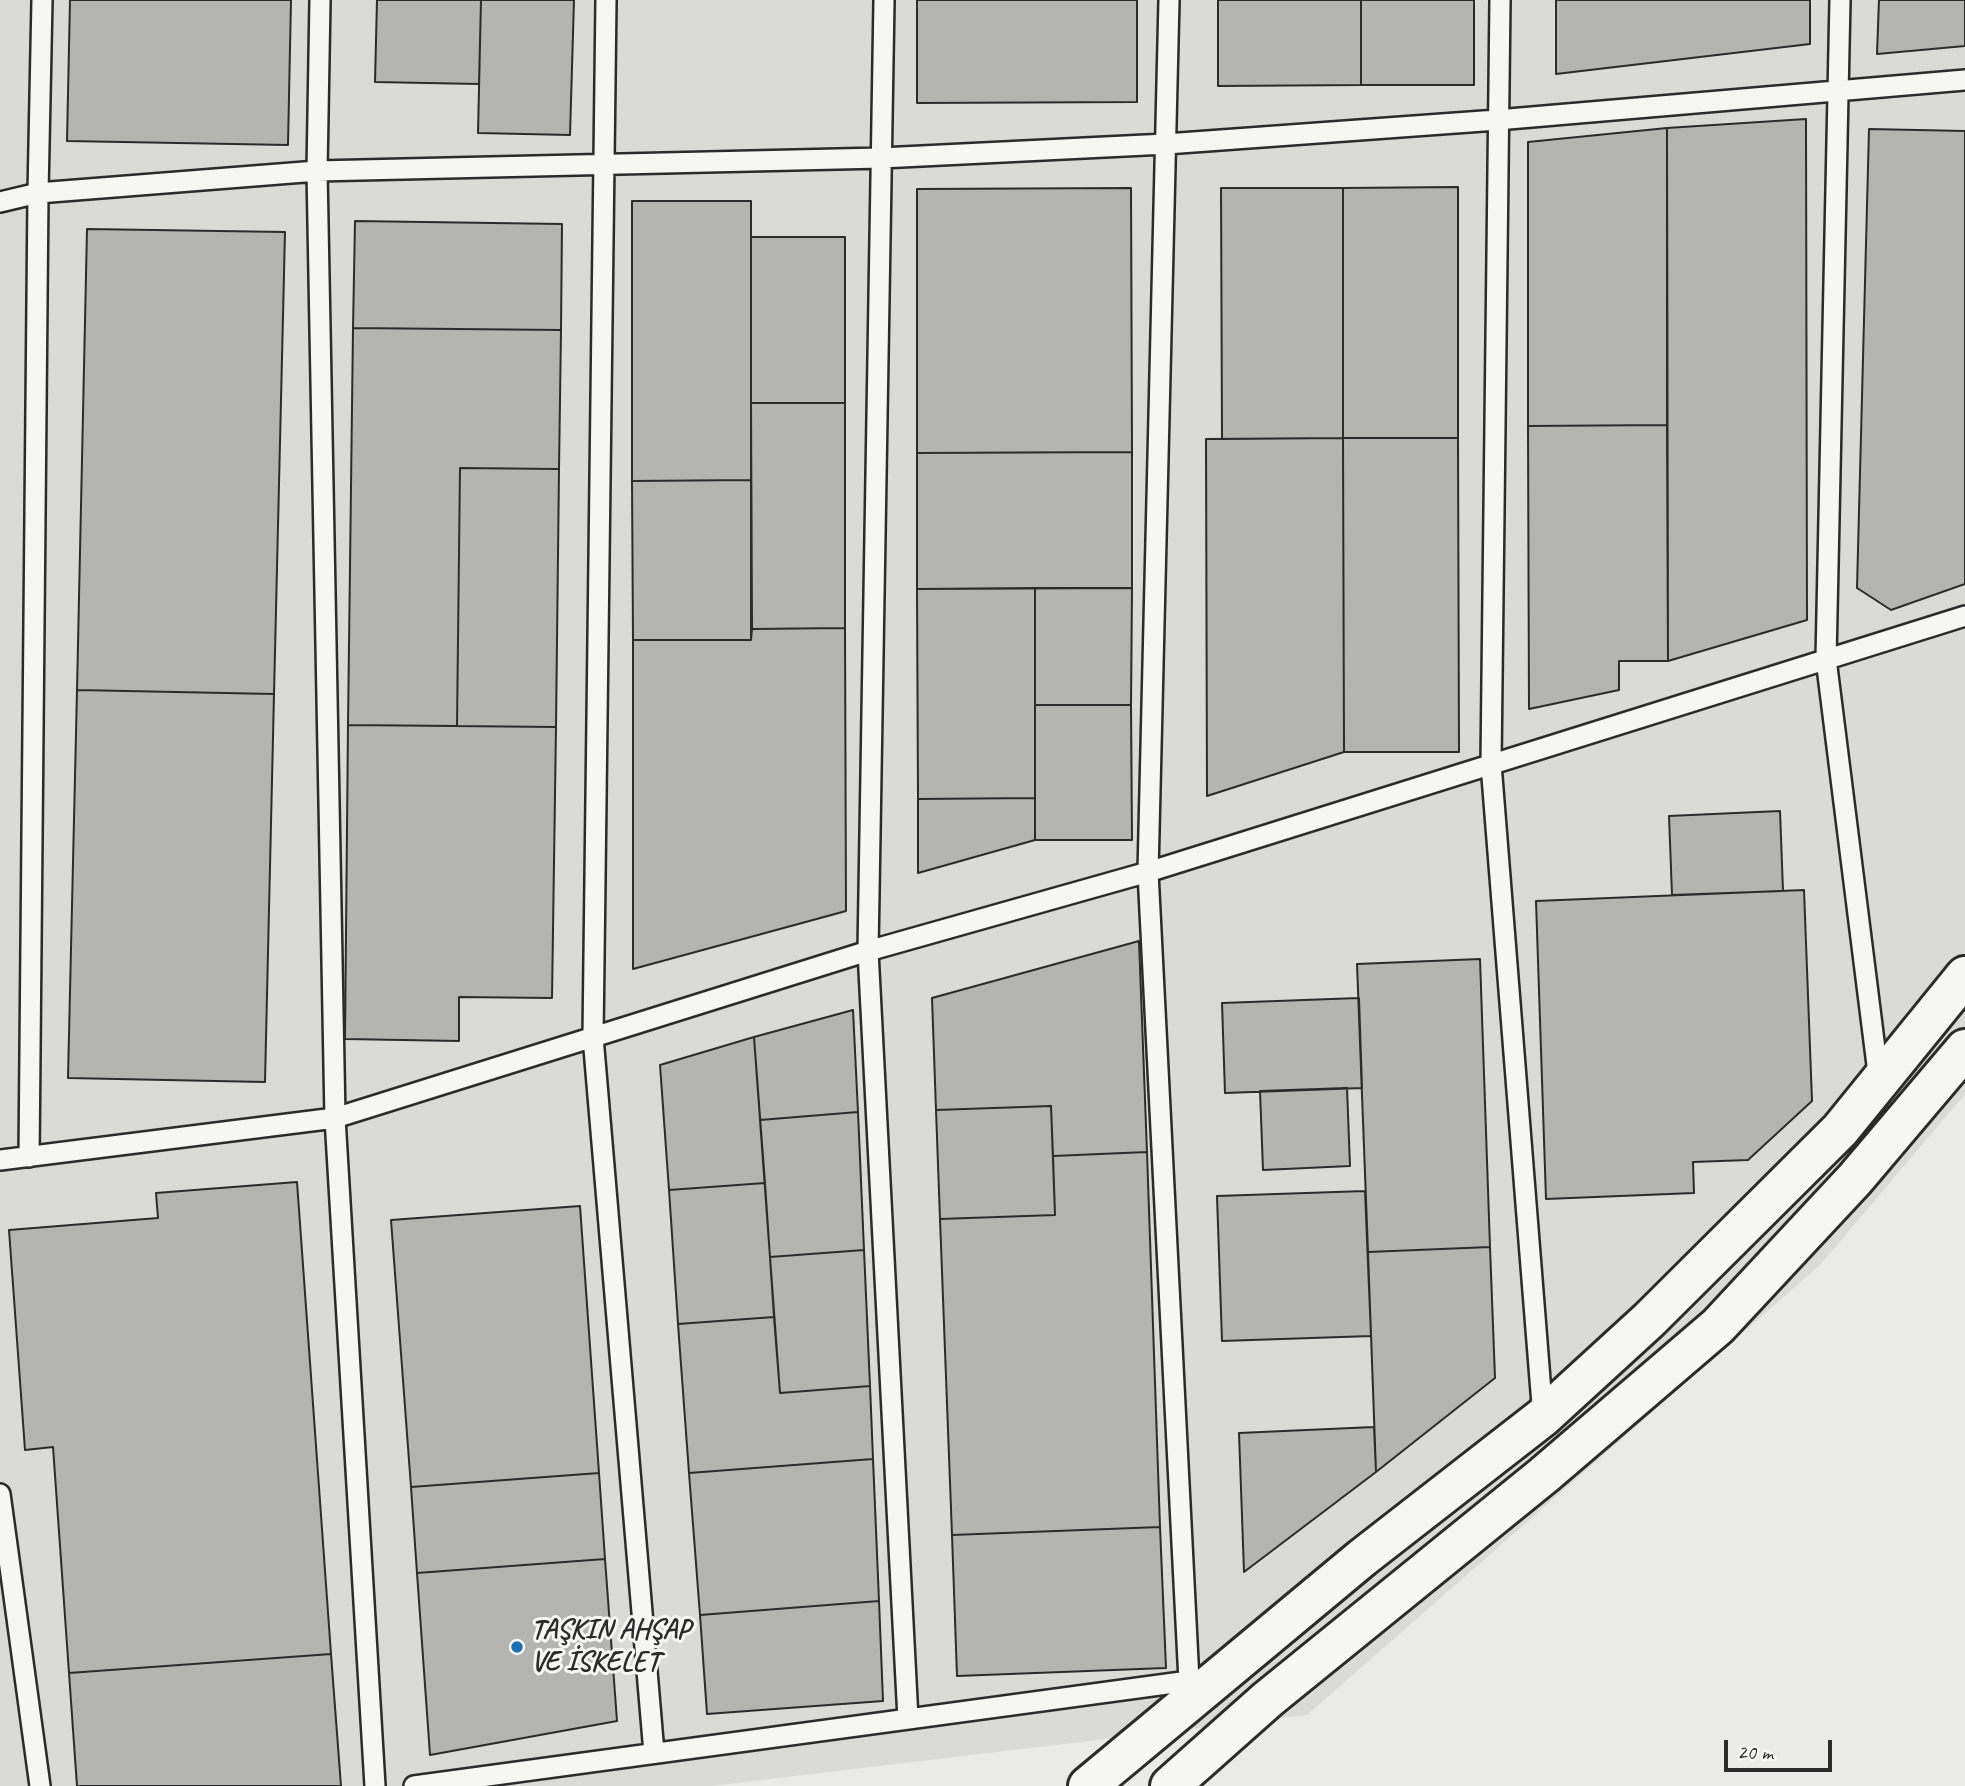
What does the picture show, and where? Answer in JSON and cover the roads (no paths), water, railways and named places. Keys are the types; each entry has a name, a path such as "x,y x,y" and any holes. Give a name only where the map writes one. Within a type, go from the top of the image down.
{"main road":[{"path":"1088,1786 1192,1688 1543,1416 1649,1320 1840,1130 1965,976"},
{"path":"1170,1786 1268,1699 1544,1475 1718,1326 1855,1179 1965,1049"}],"lane":[{"path":"29,1157 42,0"},
{"path":"320,0 317,171 335,1118 375,1786"},
{"path":"607,0 593,1037 654,1753"},
{"path":"884,0 867,951 908,1719"},
{"path":"414,1786 908,1719 1192,1688 1148,872 1169,0"},
{"path":"1500,0 1491,764 1543,1416"},
{"path":"1840,0 1826,659 1879,1082"},
{"path":"0,202 38,193 317,171 881,158 1166,144 1497,120 1965,80"},
{"path":"0,1160 335,1118 867,951 1148,872 1965,616"},
{"path":"0,1494 40,1786"}],"place":[{"name":"TAŞKIN AHŞAP VE İSKELET","path":"517,1647"}]}
